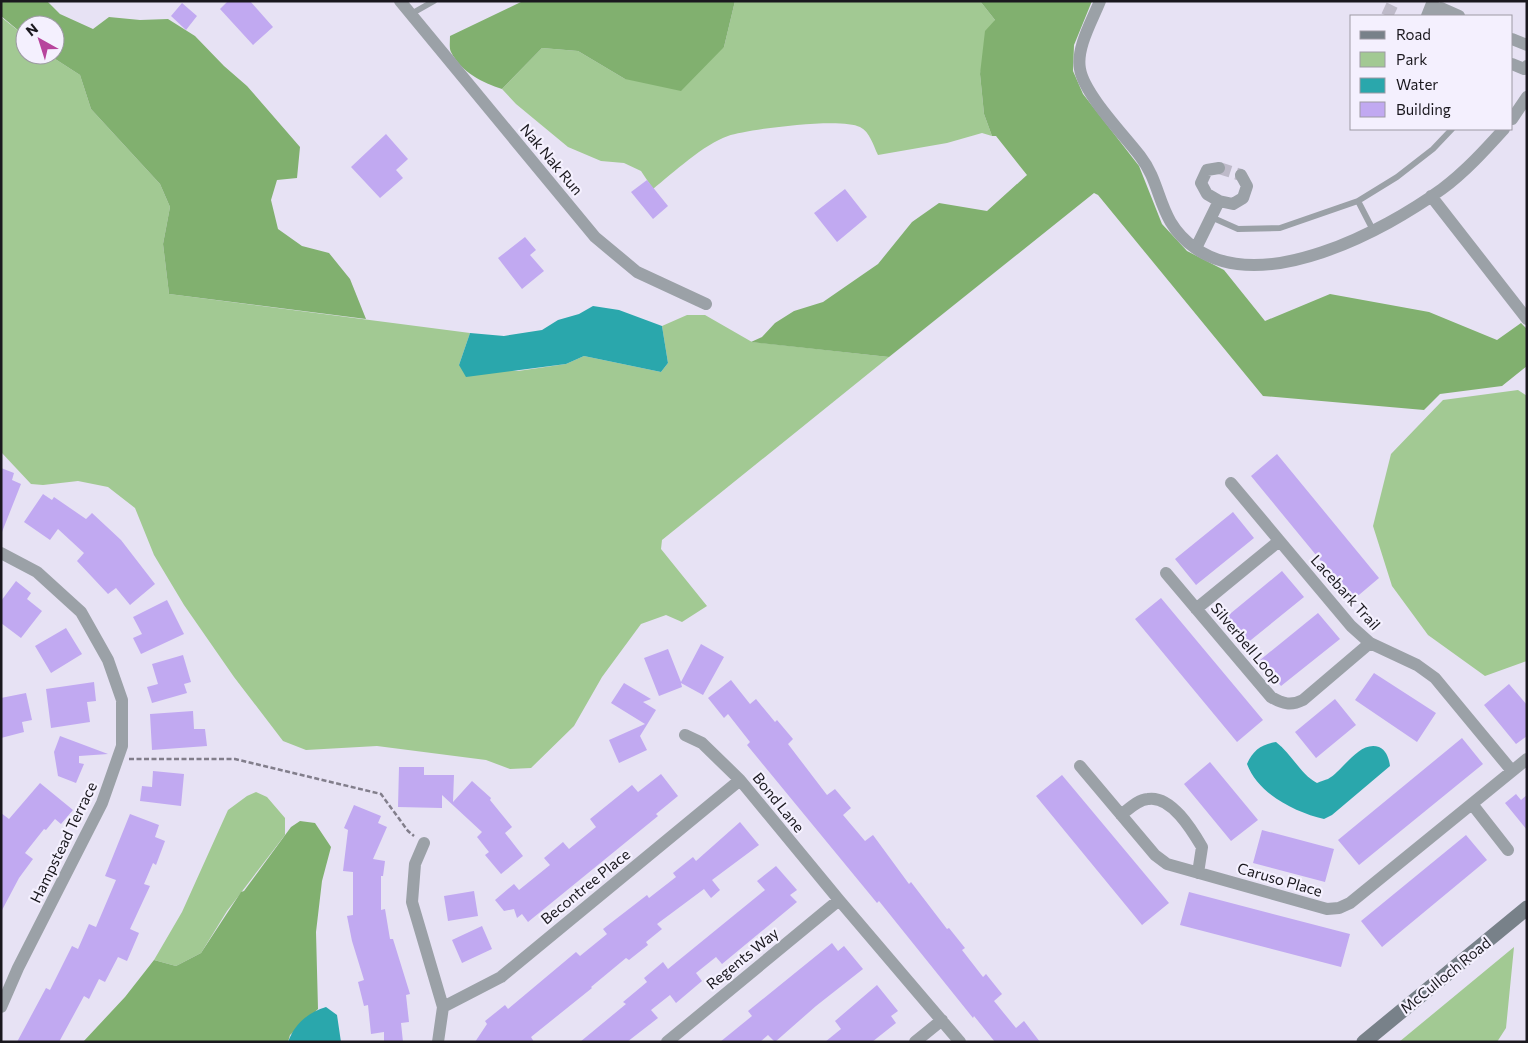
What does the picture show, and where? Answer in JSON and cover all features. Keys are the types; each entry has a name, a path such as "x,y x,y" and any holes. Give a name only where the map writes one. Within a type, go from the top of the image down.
{"main road":[{"name":"McCulloch Road","path":"1364,1042 1527,908"}],"street":[{"name":"Nak Nak Run","path":"400,1 595,237 637,272 706,304"},
{"path":"1100,1 1081,49 1080,69 1088,90 1145,163 1168,219 1180,235 1196,248 1226,262 1261,266 1296,261 1330,250 1373,230 1406,214 1431,196 1478,156 1503,130"},
{"path":"1427,15 1433,1"},
{"path":"1434,15 1441,8 1457,15"},
{"path":"1513,39 1527,45"},
{"path":"1513,64 1524,68 1527,66"},
{"path":"1513,118 1527,97"},
{"path":"1219,168 1207,170 1201,184 1207,194 1219,201 1233,204 1243,198 1246,186 1241,175"},
{"path":"1431,196 1527,319"},
{"path":"1196,248 1219,201"},
{"name":"Lacebark Trail","path":"1230,483 1351,626 1370,643 1416,665 1435,678 1512,771"},
{"name":"Silverbell Loop","path":"1196,608 1279,541"},
{"name":"Hampstead Terrace","path":"1,553 37,572 81,612 104,652 122,700 122,746 102,803 18,968 1,1007"},
{"name":"Silverbell Loop","path":"1166,573 1271,697 1281,703 1293,704 1303,700 1370,643"},
{"name":"Bond Lane","path":"685,735 702,743 740,780 839,900"},
{"name":"Caruso Place","path":"1080,766 1155,855 1167,864 1327,909 1340,908 1350,903 1527,759"},
{"name":"Becontree Place","path":"443,1007 501,976 740,780"},
{"path":"1121,815 1137,802 1149,798 1160,800 1170,806 1202,847 1198,873"},
{"path":"1472,804 1508,850"},
{"path":"424,844 415,864 412,902 443,1007 438,1042"},
{"path":"839,900 960,1042"},
{"name":"Regents Way","path":"667,1042 839,900"},
{"path":"915,1042 942,1020"}],"lane":[{"path":"411,14 434,1"},
{"path":"1211,217 1238,228 1280,228 1358,201 1396,177 1433,149 1451,130"},
{"path":"1358,201 1373,230"}],"path":[{"path":"118,759 235,759 381,794 408,831 424,844"}],"green space":[{"path":"1,1 47,1 62,15 15,15 15,28 1,16"},
{"path":"523,1 735,1 724,47 681,91 625,79 578,51 542,48 502,89 487,84 473,76 455,59 450,50 450,36"},
{"path":"735,1 980,1 995,20 980,74 984,114 992,136 982,133 947,143 878,155 866,132 860,127 850,124 795,125 755,130 728,136 709,145 653,189 641,171 624,163 601,161 568,147 516,104 502,89 542,48 578,51 625,79 724,47"},
{"path":"980,1 1092,1 1074,45 1073,71 1083,94 1139,166 1162,224 1187,251 1224,270 1265,321 1330,294 1429,312 1497,340 1521,323 1527,329 1527,366 1502,386 1440,394 1424,410 1263,396 1098,195 1094,193 889,357 751,342 762,337 775,323 794,311 823,302 878,264 912,222 939,203 987,211 1027,175 996,136 992,136 984,114 980,74 985,31 995,20"},
{"path":"65,16 93,29 109,17 140,20 168,19 195,36 224,66 247,86 300,147 297,178 277,180 271,200 278,229 302,246 329,253 350,279 366,319 169,294 163,244 170,207 160,184 91,109 80,75 64,65"},
{"path":"1,17 15,28 15,65 64,65 80,75 91,109 160,184 170,207 163,244 169,294 470,333 459,365 518,371 566,364 584,356 661,372 668,363 662,326 687,315 705,315 752,342 889,357 662,540 661,549 707,606 682,622 666,615 641,624 602,677 574,726 531,768 510,769 486,760 377,746 306,750 283,741 234,677 184,605 154,555 135,508 108,487 78,481 43,485 31,484 1,452"},
{"path":"1518,390 1527,396 1527,661 1485,676 1428,635 1392,586 1373,526 1391,454 1443,400"},
{"path":"256,792 267,797 285,818 285,835 227,911 201,953 176,966 154,960 182,912 228,810 247,796"},
{"path":"300,821 315,823 331,847 322,881 316,932 318,1009 290,1035 288,1042 83,1042 125,997 154,960 176,966 201,953 241,892 244,891 291,827"},
{"path":"1514,947 1506,1028 1497,1042 1399,1042"}],"water":[{"path":"593,306 619,310 662,326 668,363 661,372 584,356 566,364 466,377 459,365 470,333 504,336 542,330 558,320 579,314"},
{"path":"1276,742 1317,783 1334,775 1358,752 1372,746 1384,750 1390,766 1332,815 1324,819 1301,812 1279,800 1269,793 1252,775 1247,764 1252,755 1262,746"},
{"path":"326,1007 337,1015 341,1042 288,1042 302,1020 313,1012"}],"building":[{"path":"228,1 250,1 273,27 253,45 220,9"},
{"path":"182,3 197,16 186,30 171,16"},
{"path":"386,134 408,159 396,170 403,178 380,198 351,167"},
{"path":"647,180 668,206 653,219 631,192"},
{"path":"845,189 867,217 837,242 814,213"},
{"path":"525,237 536,250 530,255 544,271 522,289 498,258"},
{"path":"1277,454 1379,578 1353,600 1251,476"},
{"path":"1,468 14,473 12,480 21,484 2,532"},
{"path":"43,494 52,500 54,497 86,519 92,513 121,540 155,584 130,605 116,588 108,594 77,561 84,553 58,529 50,540 24,522"},
{"path":"1233,512 1254,538 1196,585 1175,559"},
{"path":"1282,571 1304,597 1246,644 1225,618"},
{"path":"16,581 31,593 27,599 42,611 21,638 1,623 1,601"},
{"path":"1161,598 1263,720 1237,742 1135,619"},
{"path":"167,600 184,634 141,654 133,638 142,634 133,617"},
{"path":"1318,613 1340,639 1281,686 1260,660"},
{"path":"66,628 82,654 51,673 35,646"},
{"path":"701,644 724,657 703,695 681,683 682,687 659,696 644,658 668,649 681,682"},
{"path":"183,655 191,682 184,684 187,693 152,703 147,687 158,684 152,664"},
{"path":"1374,673 1436,713 1417,742 1355,700"},
{"path":"731,680 750,704 756,699 775,722 777,720 793,739 788,744 827,795 835,789 851,808 843,815 865,841 873,835 909,884 911,882 947,929 949,928 965,948 962,950 983,977 986,974 1002,994 994,1001 1016,1028 1024,1021 1040,1042 995,1042 974,1016 973,1018 879,901 877,903 747,745 750,742 728,714 724,718 708,698"},
{"path":"94,682 96,701 87,702 90,722 51,728 46,689"},
{"path":"624,683 651,699 643,702 656,710 640,736 647,750 619,763 609,740 645,724 611,703"},
{"path":"1509,684 1527,705 1527,736 1516,744 1484,705"},
{"path":"26,693 32,720 22,722 24,732 1,738 1,698"},
{"path":"1335,699 1356,725 1316,758 1295,732"},
{"path":"193,711 194,729 205,729 207,746 152,750 150,714"},
{"path":"60,736 108,754 79,756 79,763 84,764 76,783 58,776 54,752"},
{"path":"1462,738 1483,764 1359,865 1338,840"},
{"path":"1210,762 1258,820 1231,841 1184,784"},
{"path":"399,767 424,767 424,775 454,775 453,802 472,781 491,798 490,800 512,827 505,833 523,856 501,874 485,855 489,852 477,837 482,832 442,795 442,808 398,807"},
{"path":"153,771 184,774 181,806 140,801 142,786 152,787"},
{"path":"661,774 678,796 656,814 658,816 528,922 522,914 517,918 514,909 504,911 495,900 514,884 519,890 550,865 544,858 563,842 569,849 596,827 590,819 632,785 638,792"},
{"path":"1062,775 1169,903 1142,925 1036,796"},
{"path":"40,783 73,810 61,824 55,819 46,830 44,829 25,853 33,859 19,878 1,912 1,813 9,819"},
{"path":"1516,794 1521,800 1527,795 1527,830 1505,803"},
{"path":"354,805 381,816 378,823 387,827 373,859 385,861 383,876 381,876 381,910 385,909 390,939 393,939 410,994 406,995 409,1022 401,1023 403,1042 384,1042 384,1032 371,1034 368,1005 364,1006 358,982 364,980 352,941 347,916 353,915 353,872 343,871 348,830 344,828"},
{"path":"130,814 159,825 155,837 165,841 156,865 153,863 144,884 150,886 130,929 139,933 127,961 118,957 105,982 99,979 89,999 84,996 59,1042 17,1042 46,988 50,990 72,946 78,949 89,924 96,927 116,880 105,876"},
{"path":"740,822 759,845 712,880 720,890 711,898 704,889 657,924 662,929 646,942 648,945 629,960 626,958 531,1037 534,1042 475,1042 487,1024 485,1021 505,1005 508,1009 576,952 580,956 607,934 603,929 647,895 649,898 676,877 673,873 693,857 696,861"},
{"path":"1262,830 1334,849 1325,882 1253,863"},
{"path":"1466,835 1487,860 1382,947 1361,921"},
{"path":"776,866 797,890 790,895 797,902 722,964 716,957 696,973 702,981 676,1003 670,995 651,1010 658,1018 627,1042 580,1042 626,1004 623,1002 647,982 644,978 663,962 668,969 765,890 757,881"},
{"path":"474,891 478,916 448,921 444,896"},
{"path":"1189,892 1350,934 1341,967 1180,925"},
{"path":"482,926 492,949 462,963 452,940"},
{"path":"832,943 838,951 844,946 863,969 816,1006 775,1042 768,1035 760,1042 720,1042 752,1016 748,1011"},
{"path":"877,985 898,1011 891,1016 896,1023 872,1042 825,1042 841,1029 835,1021"}],"tunnel":[{"path":"1387,15 1394,1"},
{"path":"1219,168 1241,175"}]}
